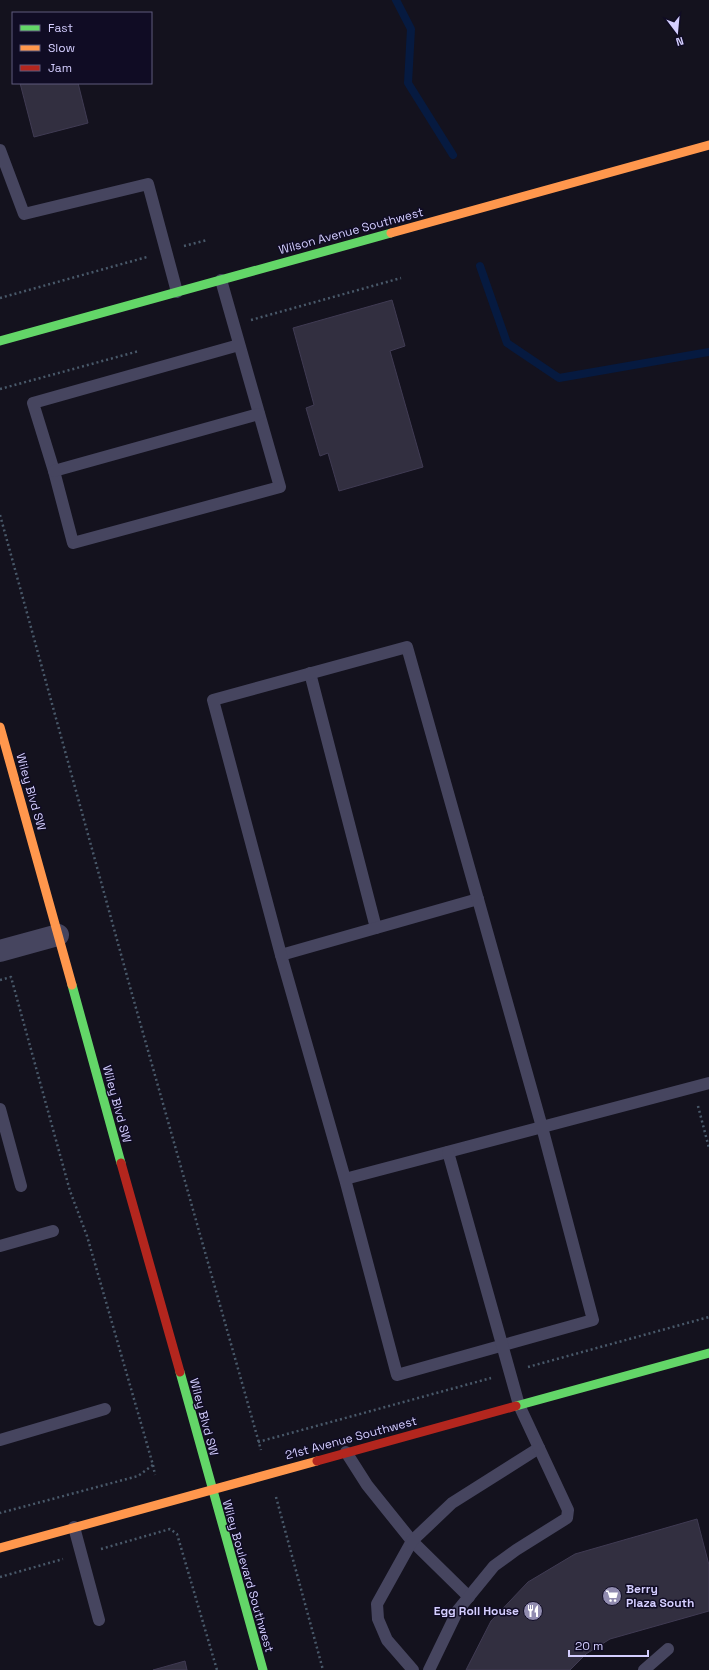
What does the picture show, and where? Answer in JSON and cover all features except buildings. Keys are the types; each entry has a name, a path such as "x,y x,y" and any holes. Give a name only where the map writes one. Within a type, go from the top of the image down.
{"street":[{"name":"Wilson Avenue Southwest","path":"0,341 709,145"},
{"name":"Wiley Blvd SW","path":"0,726 211,1489"},
{"path":"0,951 58,935"},
{"name":"21st Avenue Southwest","path":"0,1548 709,1353"},
{"name":"Wiley Boulevard Southwest","path":"211,1489 263,1670"}],"lane":[{"path":"0,150 24,214 148,184 177,292"},
{"path":"220,280 239,345 280,487 73,543 54,471 33,403 239,345"},
{"path":"54,471 259,414"},
{"path":"407,647 478,899 594,1320 397,1375 345,1179 281,955 214,700 407,647"},
{"path":"310,673 376,928"},
{"path":"281,955 478,899"},
{"path":"345,1179 709,1083"},
{"path":"0,1109 21,1186"},
{"path":"428,1670 458,1610 494,1566 516,1550 567,1518 568,1510 519,1405 448,1152"},
{"path":"0,1246 54,1230"},
{"path":"0,1440 105,1409"},
{"path":"413,1670 387,1640 378,1619 377,1604 412,1541 452,1503 539,1448"},
{"path":"346,1452 367,1485 412,1541 469,1597"},
{"path":"74,1527 99,1620"},
{"path":"644,1670 668,1649"}],"path":[{"path":"0,298 207,240"},
{"path":"0,515 132,994 258,1442 270,1473 323,1670"},
{"path":"0,980 11,977 70,1191 87,1236 155,1475"},
{"path":"693,1087 709,1148"},
{"path":"258,1442 709,1317"},
{"path":"0,1513 138,1476 153,1465"},
{"path":"0,1577 170,1529 177,1534 217,1670"}],"waterway":[{"path":"396,0 411,29 408,83 453,155"},
{"path":"480,266 507,343 559,378 709,352"}],"traffic: fast":[{"path":"0,341 391,233"},
{"path":"72,985 121,1163"},
{"path":"516,1406 709,1353"},
{"path":"180,1372 263,1670"}],"traffic: slow":[{"path":"391,233 709,145"},
{"path":"0,727 72,985"},
{"path":"0,1548 317,1461"}],"traffic: jam":[{"path":"121,1163 180,1372"},
{"path":"317,1461 516,1406"}],"place":[{"name":"Berry Plaza South","path":"612,1596"},
{"name":"Egg Roll House","path":"533,1611"}]}
